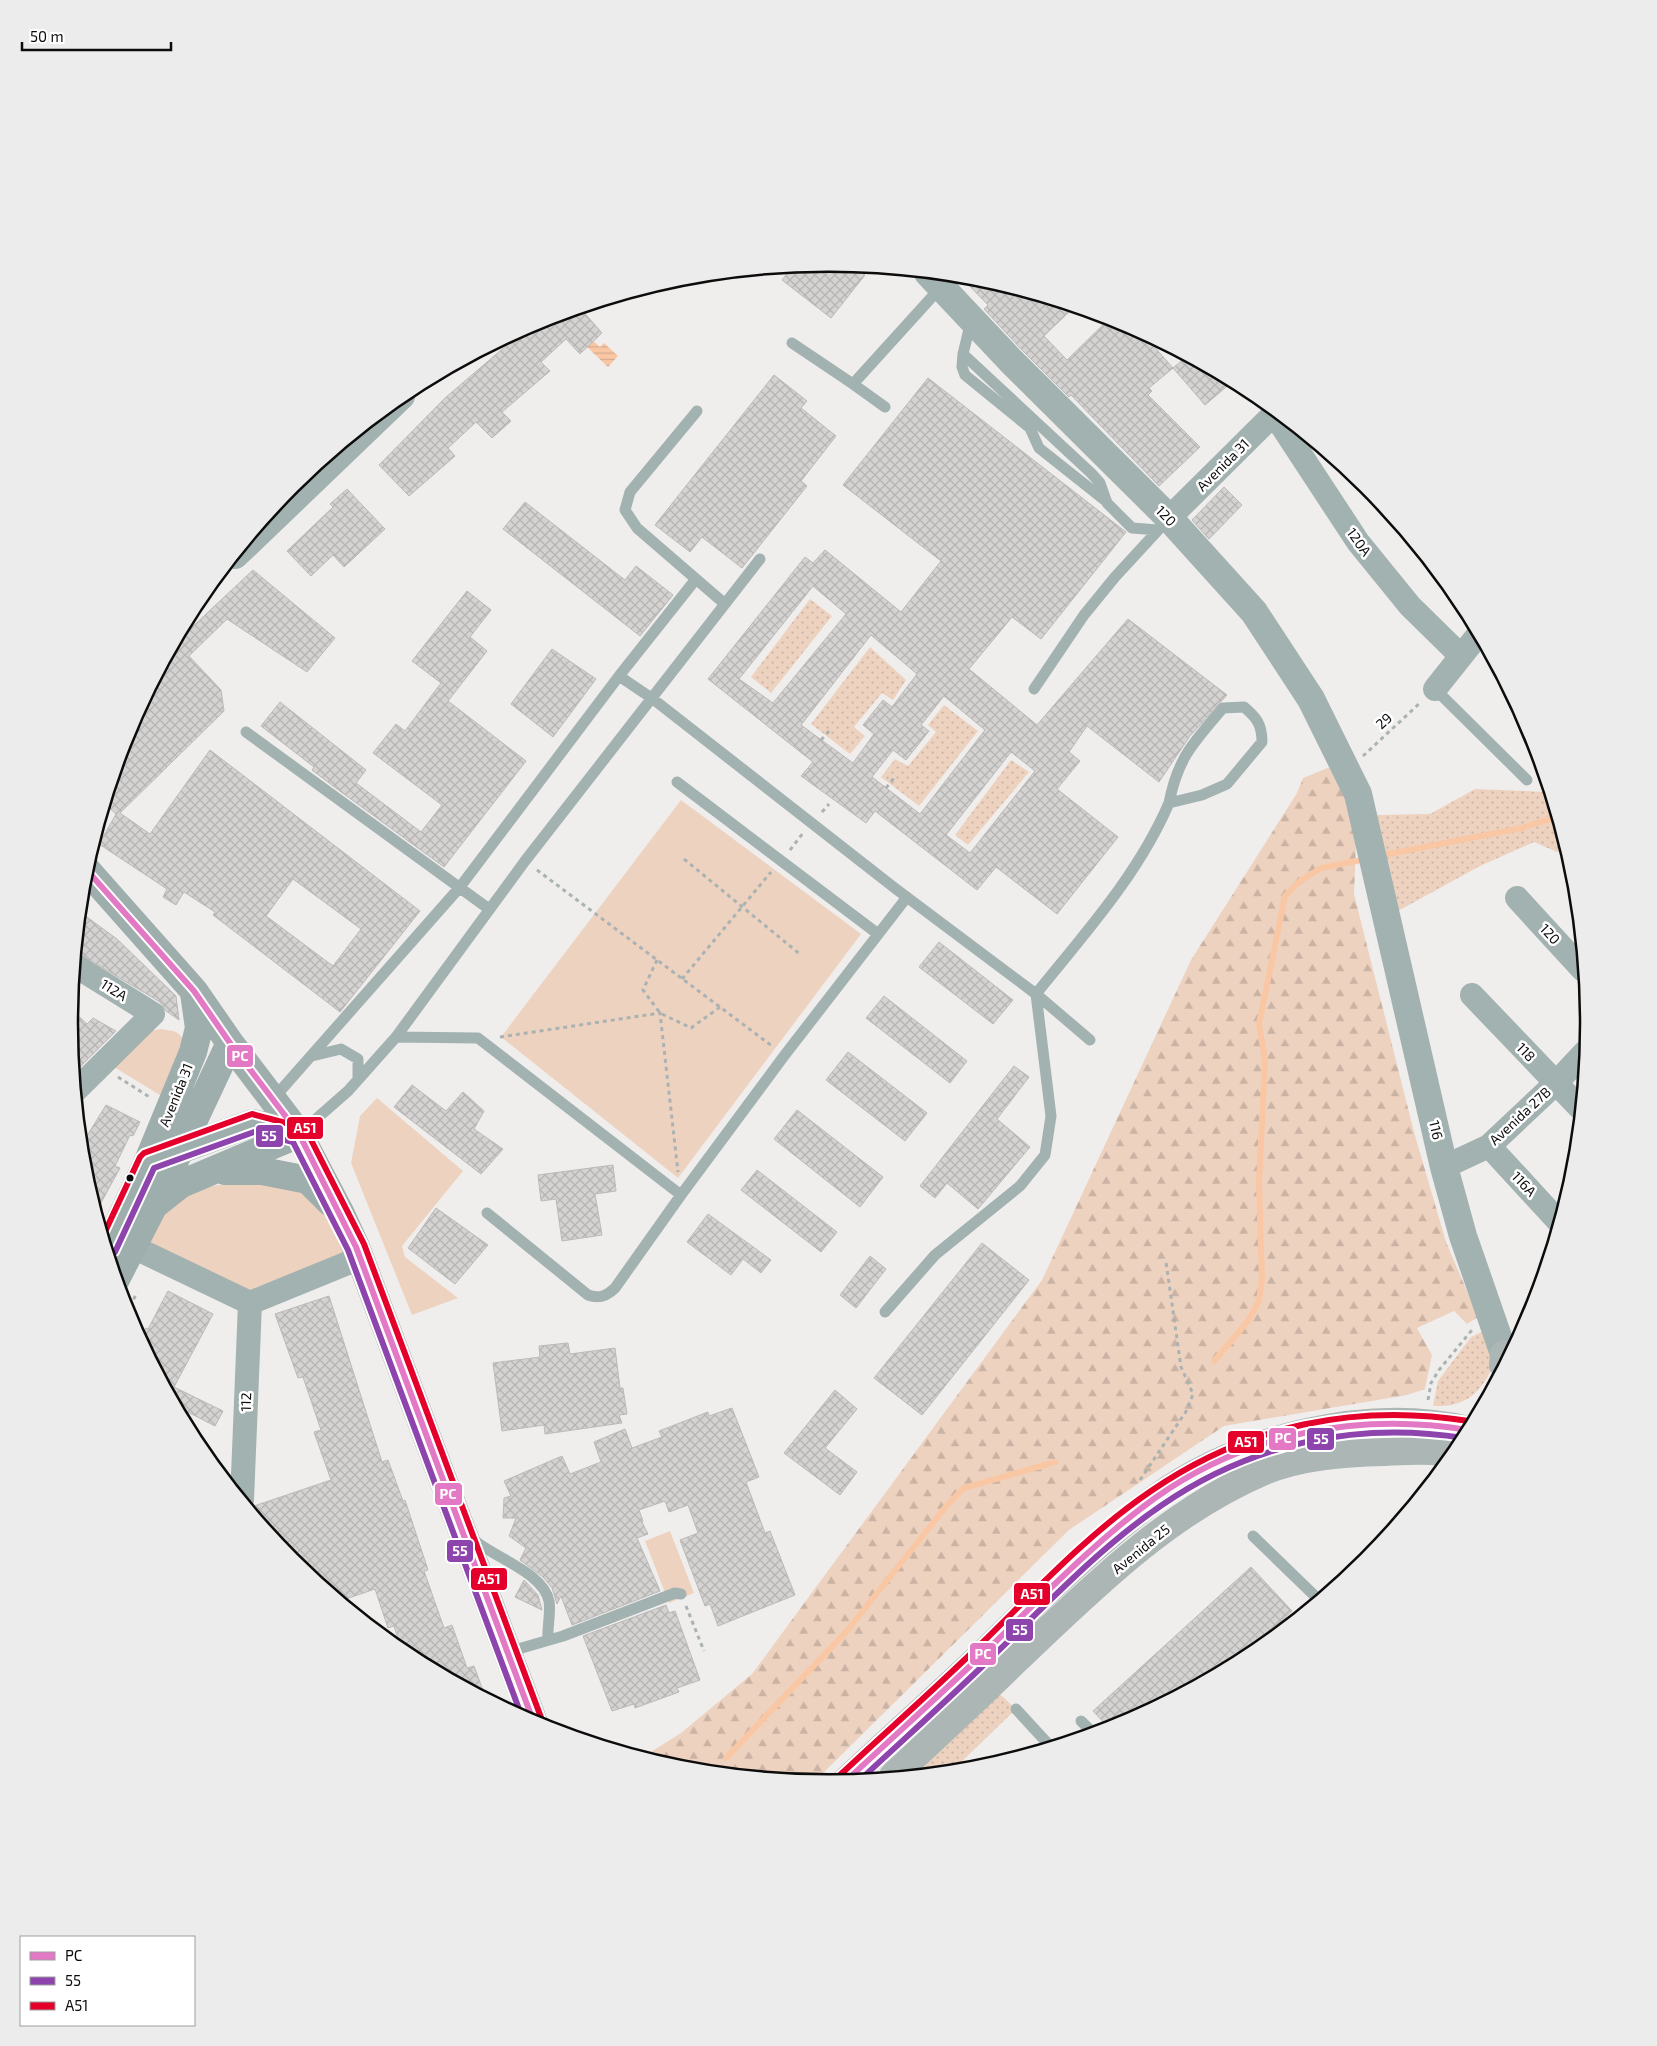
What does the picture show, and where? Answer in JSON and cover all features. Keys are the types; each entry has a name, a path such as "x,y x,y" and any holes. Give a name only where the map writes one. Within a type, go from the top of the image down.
{"main road":[{"path":"92,876 194,991 230,1043 299,1134 341,1214 360,1258 530,1712"},
{"name":"Avenida 31","path":"117,1265 119,1247 148,1161 193,1052 199,1028 194,991"},
{"name":"Avenida 31","path":"119,1247 154,1205 230,1043"},
{"path":"148,1161 253,1124 273,1099"},
{"path":"253,1124 299,1134"},
{"path":"154,1205 181,1184 299,1134"},
{"path":"214,1171 262,1170 308,1180 341,1214"},
{"path":"1430,1423 1468,1416"},
{"path":"855,1773 1069,1571 1155,1499 1186,1479 1229,1458 1292,1435 1336,1426 1381,1422 1430,1423 1460,1429"},
{"name":"Avenida 25","path":"899,1770 1069,1610 1149,1540 1190,1511 1263,1472 1301,1460 1352,1453 1407,1451 1443,1453"}],"street":[{"name":"120","path":"934,280 1164,524 1254,612 1311,699 1353,782 1384,902"},
{"name":"Avenida 31","path":"1164,524 1271,417"},
{"name":"120A","path":"1282,424 1358,542 1410,606 1461,656"},
{"path":"276,515 353,442"},
{"path":"1435,689 1474,640"},
{"name":"120","path":"1517,898 1577,963"},
{"name":"116","path":"1384,902 1444,1167 1463,1236 1503,1353"},
{"name":"112A","path":"80,968 153,1014 101,1065"},
{"name":"118","path":"1472,995 1575,1103"},
{"name":"Avenida 27B","path":"1444,1167 1489,1146 1556,1083 1579,1059"},
{"path":"80,1086 101,1065"},
{"name":"116A","path":"1489,1146 1554,1217"},
{"path":"119,1247 250,1304 360,1258"},
{"name":"112","path":"242,1491 250,1304"}],"lane":[{"path":"853,384 934,280"},
{"path":"971,319 963,354 962,367 965,375 1030,428 1039,448 1107,503 1132,528 1164,524"},
{"path":"792,343 885,407"},
{"path":"963,354 1091,473 1100,483 1107,503"},
{"path":"697,411 630,492 625,510 637,528 726,604"},
{"path":"1034,689 1084,615 1115,577 1164,524"},
{"path":"299,1134 358,1080 396,1037 525,860 653,699 760,559"},
{"path":"273,1099 460,888 619,676 696,579"},
{"path":"619,676 653,699 907,897 1036,994 1090,1040"},
{"path":"1435,689 1527,780"},
{"path":"885,1312 935,1255 1020,1186 1044,1155 1051,1116 1036,994 1126,883 1157,830 1169,803 1173,781 1190,747 1223,708 1244,707 1257,718 1262,730 1262,742 1227,784 1202,795 1169,803"},
{"path":"246,732 489,909"},
{"path":"677,782 878,934"},
{"path":"487,1213 588,1296 595,1298 608,1294 615,1288 784,1056 907,897"},
{"path":"396,1037 478,1038 681,1195"},
{"path":"312,1056 341,1048 358,1059 358,1080"},
{"path":"462,1529 484,1549 529,1575 545,1587 549,1603 548,1640"},
{"path":"1253,1536 1315,1596"},
{"path":"508,1652 563,1636 675,1593 682,1594"},
{"path":"1016,1709 1046,1741"},
{"path":"1081,1721 1087,1728"}],"path":[{"name":"29","path":"1353,782 1435,689"},
{"path":"821,740 830,730"},
{"path":"886,788 894,778"},
{"path":"682,979 812,822"},
{"path":"684,859 801,955"},
{"path":"525,860 784,1056"},
{"path":"657,960 643,990 660,1013 691,1028 720,1007"},
{"path":"478,1038 660,1013"},
{"path":"660,1013 681,1195"},
{"path":"101,1065 169,1111"},
{"path":"1136,1485 1187,1410 1193,1394 1182,1367 1166,1262"},
{"path":"1430,1423 1431,1383 1469,1332 1491,1318"},
{"path":"682,1594 704,1651"}],"green space":[{"path":"810,599 832,616 771,693 751,677"},
{"path":"870,647 906,680 893,700 882,693 854,727 865,736 850,754 811,724"},
{"path":"944,705 978,731 919,806 881,777 895,759 908,766 936,732 928,725"},
{"path":"1011,760 1029,772 968,845 955,835"},
{"path":"1335,765 1358,794 1354,894 1414,1132 1446,1242 1478,1317 1467,1324 1454,1311 1417,1328 1432,1355 1425,1389 1407,1395 1224,1426 1069,1530 822,1774 730,1768 682,1760 651,1752 681,1733 752,1674 1042,1280 1191,960 1297,793 1303,778"},
{"path":"1475,789 1543,792 1559,851 1534,842 1480,866 1398,911 1377,815 1430,814"},
{"path":"681,800 861,934 678,1178 501,1037"},
{"path":"160,1029 176,1032 182,1038 184,1045 183,1054 176,1073 163,1097 114,1067 147,1032"},
{"path":"377,1098 463,1171 402,1246 405,1257 458,1298 412,1315 351,1163 360,1116"},
{"path":"267,1182 304,1193 331,1216 344,1253 246,1292 146,1244 160,1212 171,1202 183,1195 210,1186"},
{"path":"1486,1330 1494,1364 1478,1391 1464,1401 1455,1404 1433,1406 1438,1381 1471,1337"},
{"path":"670,1531 694,1593 669,1603 645,1541"},
{"path":"990,1685 1016,1709 961,1762 899,1770"}],"shaded area":[{"path":"593,341 600,347 604,343 618,356 608,367 587,347"}],"building":[{"path":"828,272 865,275 831,318 782,280 787,274"},
{"path":"969,285 1069,312 1044,336 1067,360 1103,324 1153,346 1173,368 1149,388 1152,391 1148,395 1200,447 1159,486 1071,395 1069,397 1021,349 984,309 988,305"},
{"path":"584,313 602,333 580,354 566,339 541,362 550,371 502,412 511,421 492,438 476,422 448,448 455,456 409,496 379,465 445,398 509,343 541,329"},
{"path":"1182,361 1226,387 1205,405 1173,368"},
{"path":"774,375 807,401 801,408 836,436 801,481 807,486 742,568 702,537 690,552 655,525"},
{"path":"928,378 1126,532 1041,639 1012,617 969,669 1037,725 1128,619 1227,695 1190,736 1159,782 1087,726 1069,752 1080,761 1057,789 1118,837 1057,914 996,867 977,890 875,811 866,823 801,776 813,762 708,679 805,557 813,563 825,550 901,612 941,561 843,485","holes":["813,586 846,614 773,703 739,679","871,635 917,674 892,707 883,700 863,725 874,734 853,763 801,725","944,696 985,730 920,814 872,777 893,750 906,760 929,731 921,725","1011,752 1035,771 970,853 946,835"]},
{"path":"1224,487 1242,505 1209,539 1192,520"},
{"path":"347,489 385,529 344,567 333,555 311,576 287,551 333,507 330,504"},
{"path":"525,502 625,580 636,566 673,595 640,636 503,529"},
{"path":"253,570 335,638 307,672 227,619 189,656 221,690 224,711 120,813 150,834 210,750 420,911 340,1012 213,915 215,912 184,892 176,905 163,897 167,889 99,844 116,814 109,808 117,782 155,691 178,647 188,631","holes":["293,879 361,929 333,966 266,916"]},
{"path":"467,591 491,610 470,637 487,651 448,701 526,761 444,867 312,770 314,767 261,726 280,702 366,770 356,783 421,832 442,805 373,753 396,724 405,731 441,683 412,661"},
{"path":"552,649 596,679 553,737 511,704"},
{"path":"85,916 117,939 176,996 179,1020 166,1011 160,1002 81,955"},
{"path":"939,942 1013,1000 993,1024 919,967"},
{"path":"884,996 967,1061 950,1083 866,1018"},
{"path":"78,1016 87,1024 93,1018 116,1031 79,1068"},
{"path":"848,1052 927,1113 905,1141 826,1080"},
{"path":"1014,1066 1029,1077 997,1119 1030,1147 978,1209 947,1183 935,1198 920,1186"},
{"path":"412,1085 446,1111 463,1092 484,1111 474,1129 503,1149 481,1174 394,1107"},
{"path":"106,1105 140,1122 133,1136 130,1135 115,1166 120,1168 100,1205 92,1170 87,1137"},
{"path":"797,1110 883,1177 860,1207 774,1139"},
{"path":"613,1165 616,1191 595,1194 602,1235 562,1241 556,1199 541,1201 538,1175"},
{"path":"757,1170 837,1232 821,1252 741,1190"},
{"path":"436,1208 488,1245 455,1284 408,1248"},
{"path":"708,1214 771,1260 761,1273 743,1259 731,1275 687,1242"},
{"path":"982,1243 1029,1280 922,1415 874,1378"},
{"path":"870,1256 886,1269 856,1308 840,1295"},
{"path":"168,1291 213,1314 174,1387 223,1411 215,1426 186,1411 155,1355 144,1331 146,1328 148,1329"},
{"path":"329,1296 382,1462 388,1460 403,1501 405,1500 428,1570 424,1571 444,1628 452,1625 467,1668 474,1666 483,1690 398,1638 394,1626 388,1628 375,1589 346,1599 297,1554 254,1506 331,1480 314,1432 321,1430 303,1377 298,1378 275,1314"},
{"path":"568,1343 570,1354 615,1348 620,1388 623,1388 627,1414 619,1415 622,1423 545,1434 544,1425 502,1431 493,1363 540,1357 539,1346"},
{"path":"835,1390 857,1409 825,1448 857,1472 840,1495 784,1453"},
{"path":"732,1408 759,1477 746,1482 765,1533 770,1531 795,1595 718,1626 710,1604 705,1606 680,1540 698,1533 688,1505 669,1512 665,1501 639,1510 648,1534 637,1538 660,1591 572,1625 561,1596 557,1604 552,1588 543,1577 520,1560 526,1548 509,1536 516,1518 503,1518 504,1498 511,1496 504,1481 562,1456 570,1474 601,1462 594,1442 625,1429 632,1448 662,1437 659,1431 708,1412 709,1416"},
{"path":"1251,1567 1292,1611 1274,1627 1246,1647 1161,1697 1103,1722 1093,1711"},
{"path":"524,1580 538,1595 542,1610 515,1597"},
{"path":"666,1605 669,1613 675,1611 700,1680 677,1688 679,1692 635,1708 634,1704 612,1711 583,1636"}],"waterway":[{"path":"1378,856 1522,828 1551,819"},
{"path":"1214,1361 1248,1321 1259,1301 1262,1279 1259,1184 1265,1060 1259,1024 1285,896 1300,881 1321,868 1366,859"},
{"path":"726,1758 846,1632 948,1504 964,1488 1055,1462"}],"transit line":[{"name":"PC","path":"92,876 194,991 230,1043 299,1134 356,1247 530,1712"},
{"name":"A51","path":"106,1229 140,1157 144,1153 252,1114 305,1128 364,1244 541,1717"},
{"name":"55","path":"115,1252 154,1168 254,1132 293,1142 348,1250 518,1707"},
{"name":"A51","path":"842,1773 965,1660 1043,1583 1106,1525 1151,1491 1188,1468 1225,1450 1264,1435 1304,1424 1344,1418 1385,1415 1427,1416 1465,1421"},
{"name":"PC","path":"855,1773 1089,1552 1132,1515 1190,1476 1227,1457 1265,1443 1345,1426 1427,1425 1460,1429"},
{"name":"55","path":"868,1772 1054,1596 1117,1539 1139,1521 1196,1484 1232,1466 1269,1452 1345,1435 1424,1433 1455,1437"}]}
